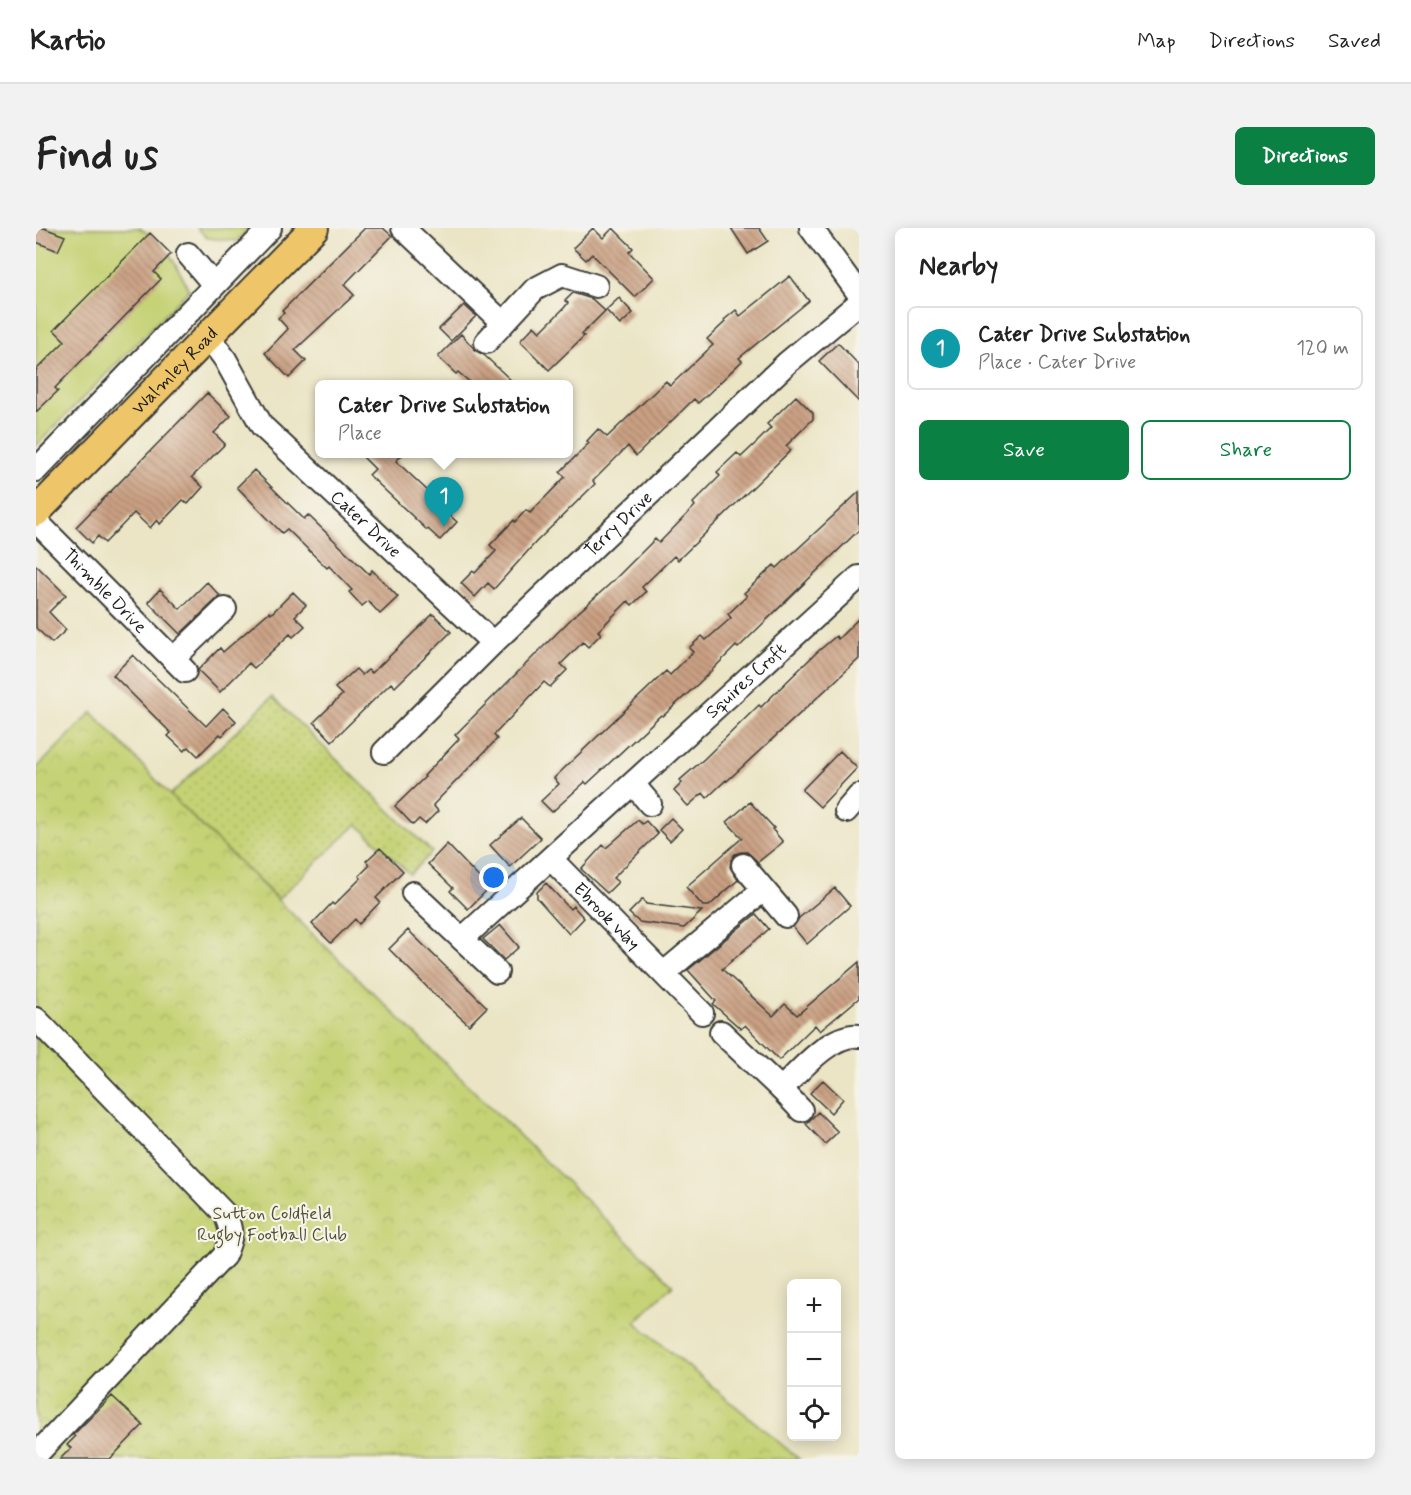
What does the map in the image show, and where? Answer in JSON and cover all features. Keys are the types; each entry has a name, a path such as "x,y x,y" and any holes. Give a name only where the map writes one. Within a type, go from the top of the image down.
{"main road":[{"name":"Walmley Road","path":"36,512 314,228"}],"street":[{"path":"36,470 270,228"},
{"path":"403,228 503,323"},
{"path":"811,228 859,294"},
{"name":"Cater Drive","path":"188,254 209,290 225,359 262,426 493,643"},
{"path":"486,342 535,289 562,275 596,286"},
{"name":"Terry Drive","path":"384,752 493,643 787,363 859,303"},
{"name":"Thimble Drive","path":"36,521 179,665 225,609"},
{"name":"Squires Croft","path":"462,939 634,785 859,577"},
{"path":"634,785 650,804"},
{"name":"Ebrook Way","path":"551,859 702,1013"},
{"path":"743,865 786,916"},
{"path":"664,973 762,890"},
{"path":"413,893 497,972"},
{"path":"36,1019 225,1214 231,1228 231,1241 224,1256 36,1455"},
{"path":"722,1032 801,1110"},
{"path":"781,1089 828,1045 848,1036 859,1036"}],"green space":[{"path":"36,228 139,228 163,247 175,263 189,290 36,446"},
{"path":"197,228 249,228 237,241 207,238"},
{"path":"272,697 432,852 410,874 357,824 278,899 170,795"},
{"name":"Sutton Coldfield Rugby Football Club","path":"92,712 170,795 673,1285 635,1322 799,1459 36,1459 36,769"}],"building":[{"path":"36,228 44,228 65,236 58,251 36,242"},
{"path":"365,228 383,228 392,236 344,285 354,295 295,350 306,361 289,378 265,353 288,329 278,318 284,313 282,311"},
{"path":"593,228 603,238 613,228 633,248 629,252 654,278 635,297 592,254 586,260 573,248"},
{"path":"731,228 759,228 768,241 748,254"},
{"path":"150,233 171,254 154,272 161,279 55,388 58,391 36,412 36,370 65,341 54,330"},
{"path":"790,276 809,301 739,358 742,361 707,395 698,403 694,399 636,456 628,446 593,481 595,484 536,542 494,589 488,583 475,597 461,583 473,571 475,573 496,551 490,545 514,520 515,522 526,510 530,513 565,477 560,472 589,443 587,441 598,429 607,437 666,381 670,386 713,345 707,339 725,322 724,320 736,310 740,316"},
{"path":"573,293 592,299 605,311 582,334 584,336 549,370 520,341 534,326 540,332 564,308 568,303 565,301"},
{"path":"619,298 633,313 620,325 606,310"},
{"path":"464,305 476,316 451,341 439,329"},
{"path":"461,334 476,351 484,355 511,380 467,380 458,372 456,374 438,357"},
{"path":"838,343 859,365 859,402 819,361"},
{"path":"207,393 231,416 214,433 225,444 192,477 203,487 188,504 183,500 160,524 157,520 150,528 134,513 105,543 98,536 92,543 76,527"},
{"path":"796,396 813,413 813,419 786,446 791,450 678,560 674,556 642,587 646,592 632,605 628,601 598,631 601,634 588,647 583,642 561,664 567,670 550,687 544,682 494,735 497,739 433,805 438,811 425,824 419,819 413,825 395,806 459,739 455,735 655,539 659,543 720,476 717,472 737,453 741,457 757,442 771,428 767,424"},
{"path":"364,458 399,458 396,461 447,509 445,511 457,522 440,540 369,475 375,469"},
{"path":"254,470 304,519 308,515 369,574 372,570 398,597 380,614 368,601 362,606 349,592 352,590 329,566 327,568 287,529 282,533 237,487"},
{"path":"859,492 859,530 738,648 736,646 663,716 661,715 587,784 585,782 552,812 541,801 559,784 554,778 666,671 670,675 693,652 689,648 702,636 706,640 731,618 728,614 747,596 744,593 774,565 777,568"},
{"path":"36,565 66,595 49,612 66,630 52,643 36,628"},
{"path":"207,582 220,596 180,634 148,602 160,589 180,609"},
{"path":"293,592 306,605 295,616 305,626 293,637 290,634 254,668 249,663 220,692 198,670 220,648 223,652 269,612 271,614"},
{"path":"433,614 451,632 395,687 391,683 332,741 314,722 342,695 335,688 356,669 362,675 368,670 372,673"},
{"path":"859,618 859,659 727,781 707,798 703,793 688,806 674,791 682,783 680,780 759,705 761,707 816,653 836,636 838,639"},
{"path":"133,655 206,726 223,708 236,721 198,756 189,747 184,751 168,736 171,733 113,675"},
{"path":"840,751 857,768 820,807 802,790"},
{"path":"750,802 774,828 772,829 783,842 758,862 747,852 735,854 730,867 738,880 709,906 703,906 686,887 742,838 727,822"},
{"path":"521,818 541,838 510,867 490,845"},
{"path":"671,818 682,829 670,841 659,830"},
{"path":"638,820 642,824 646,821 658,834 613,878 618,882 607,893 581,869 603,845 606,848"},
{"path":"447,844 489,888 468,909 450,891 453,888 428,864"},
{"path":"380,848 403,871 376,898 380,902 359,924 355,919 331,943 312,924 361,878 359,876 370,865 366,861"},
{"path":"546,883 570,909 573,906 584,918 569,934 537,898 537,892"},
{"path":"835,888 850,906 807,944 793,927 799,918"},
{"path":"643,899 646,904 702,911 684,928 639,922 629,913"},
{"path":"756,914 769,929 722,969 773,1016 785,1004 797,1015 859,962 859,998 820,1031 815,1025 779,1060 745,1025 741,1029 713,1004 716,1001 688,970"},
{"path":"500,925 519,947 504,960 483,939"},
{"path":"408,930 487,1007 469,1025 389,949"},
{"path":"823,1080 843,1099 831,1113 810,1093"},
{"path":"818,1112 838,1132 825,1144 806,1124"},
{"path":"112,1396 143,1425 110,1459 60,1459 71,1448 67,1445 75,1437 73,1435"}],"place":[{"name":"Cater Drive Substation","path":"444,527"}]}
